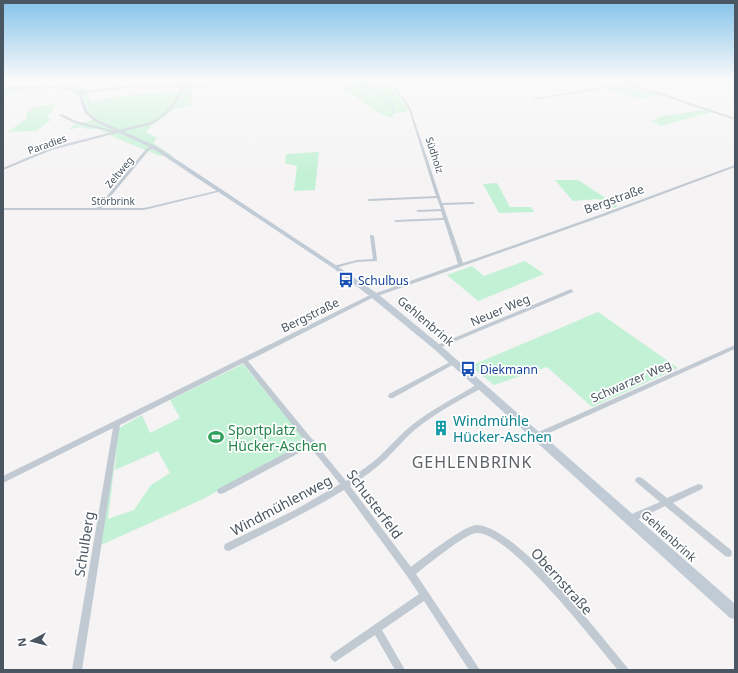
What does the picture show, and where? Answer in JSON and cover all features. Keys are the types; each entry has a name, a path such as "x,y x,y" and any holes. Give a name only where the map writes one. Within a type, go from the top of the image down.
{"street":[{"name":"Gehlenbrink","path":"86,111 101,123 154,147 335,267 375,296 437,347 735,613"},
{"name":"Paradies","path":"3,169 51,149 151,123 168,111"},
{"name":"Südholz","path":"410,111 461,265"},
{"path":"712,111 735,119"},
{"path":"61,115 75,122 114,132"},
{"name":"Zeltweg","path":"98,209 148,149 154,147"},
{"name":"Bergstraße","path":"3,480 370,297 735,166"},
{"name":"Störbrink","path":"3,209 144,209 220,191"},
{"path":"369,200 439,197"},
{"path":"441,204 473,203"},
{"path":"418,211 443,210"},
{"path":"396,221 446,219"},
{"path":"335,267 357,261 375,260 372,236"},
{"name":"Neuer Weg","path":"437,347 571,292"},
{"name":"Schwarzer Weg","path":"536,436 735,347"},
{"name":"Schusterfeld","path":"244,360 312,442 345,485 410,573 475,670"},
{"path":"390,396 454,362"},
{"name":"Windmühlenweg","path":"228,547 288,518 345,485 382,458 424,419 480,386"},
{"name":"Schulberg","path":"77,670 117,423"},
{"path":"221,491 312,442"},
{"path":"638,480 728,553"},
{"path":"630,520 699,487"},
{"name":"Obernstraße","path":"410,573 468,532 476,529 483,529 490,532 518,552 540,573 624,670"},
{"path":"335,657 425,595"},
{"path":"377,629 400,670"}],"green space":[{"path":"29,111 51,111 48,119 52,119 36,131 8,132 27,118 26,114"},
{"path":"171,111 151,126 146,132 157,138 153,143 173,156 160,156 98,129 87,129 81,127 68,130 74,125 96,119 89,112"},
{"path":"377,111 407,111 393,114 394,118 382,115"},
{"path":"693,111 712,112 661,126 650,120 658,119 657,117"},
{"path":"319,152 315,190 294,191 297,166 285,163 286,154"},
{"path":"555,180 578,180 618,206 614,208 598,199 573,201"},
{"path":"497,183 510,207 531,207 534,212 499,213 483,184"},
{"path":"525,261 544,274 478,301 447,275 472,266 484,276"},
{"path":"598,312 678,368 592,407 547,367 494,385 470,366"},
{"name":"Sportplatz Hücker-Aschen","path":"243,364 307,441 203,499 101,545 119,428 142,415 150,433 180,418 170,400","holes":["117,443 115,470 158,451 170,473 151,485 134,510 108,519"]}],"place":[{"name":"Schulbus","path":"346,280"},
{"name":"Diekmann","path":"468,369"},
{"name":"Windmühle Hücker-Aschen","path":"441,428"},
{"name":"Sportplatz Hücker-Aschen","path":"216,437"}],"district":[{"name":"GEHLENBRINK","path":"472,462"}]}
